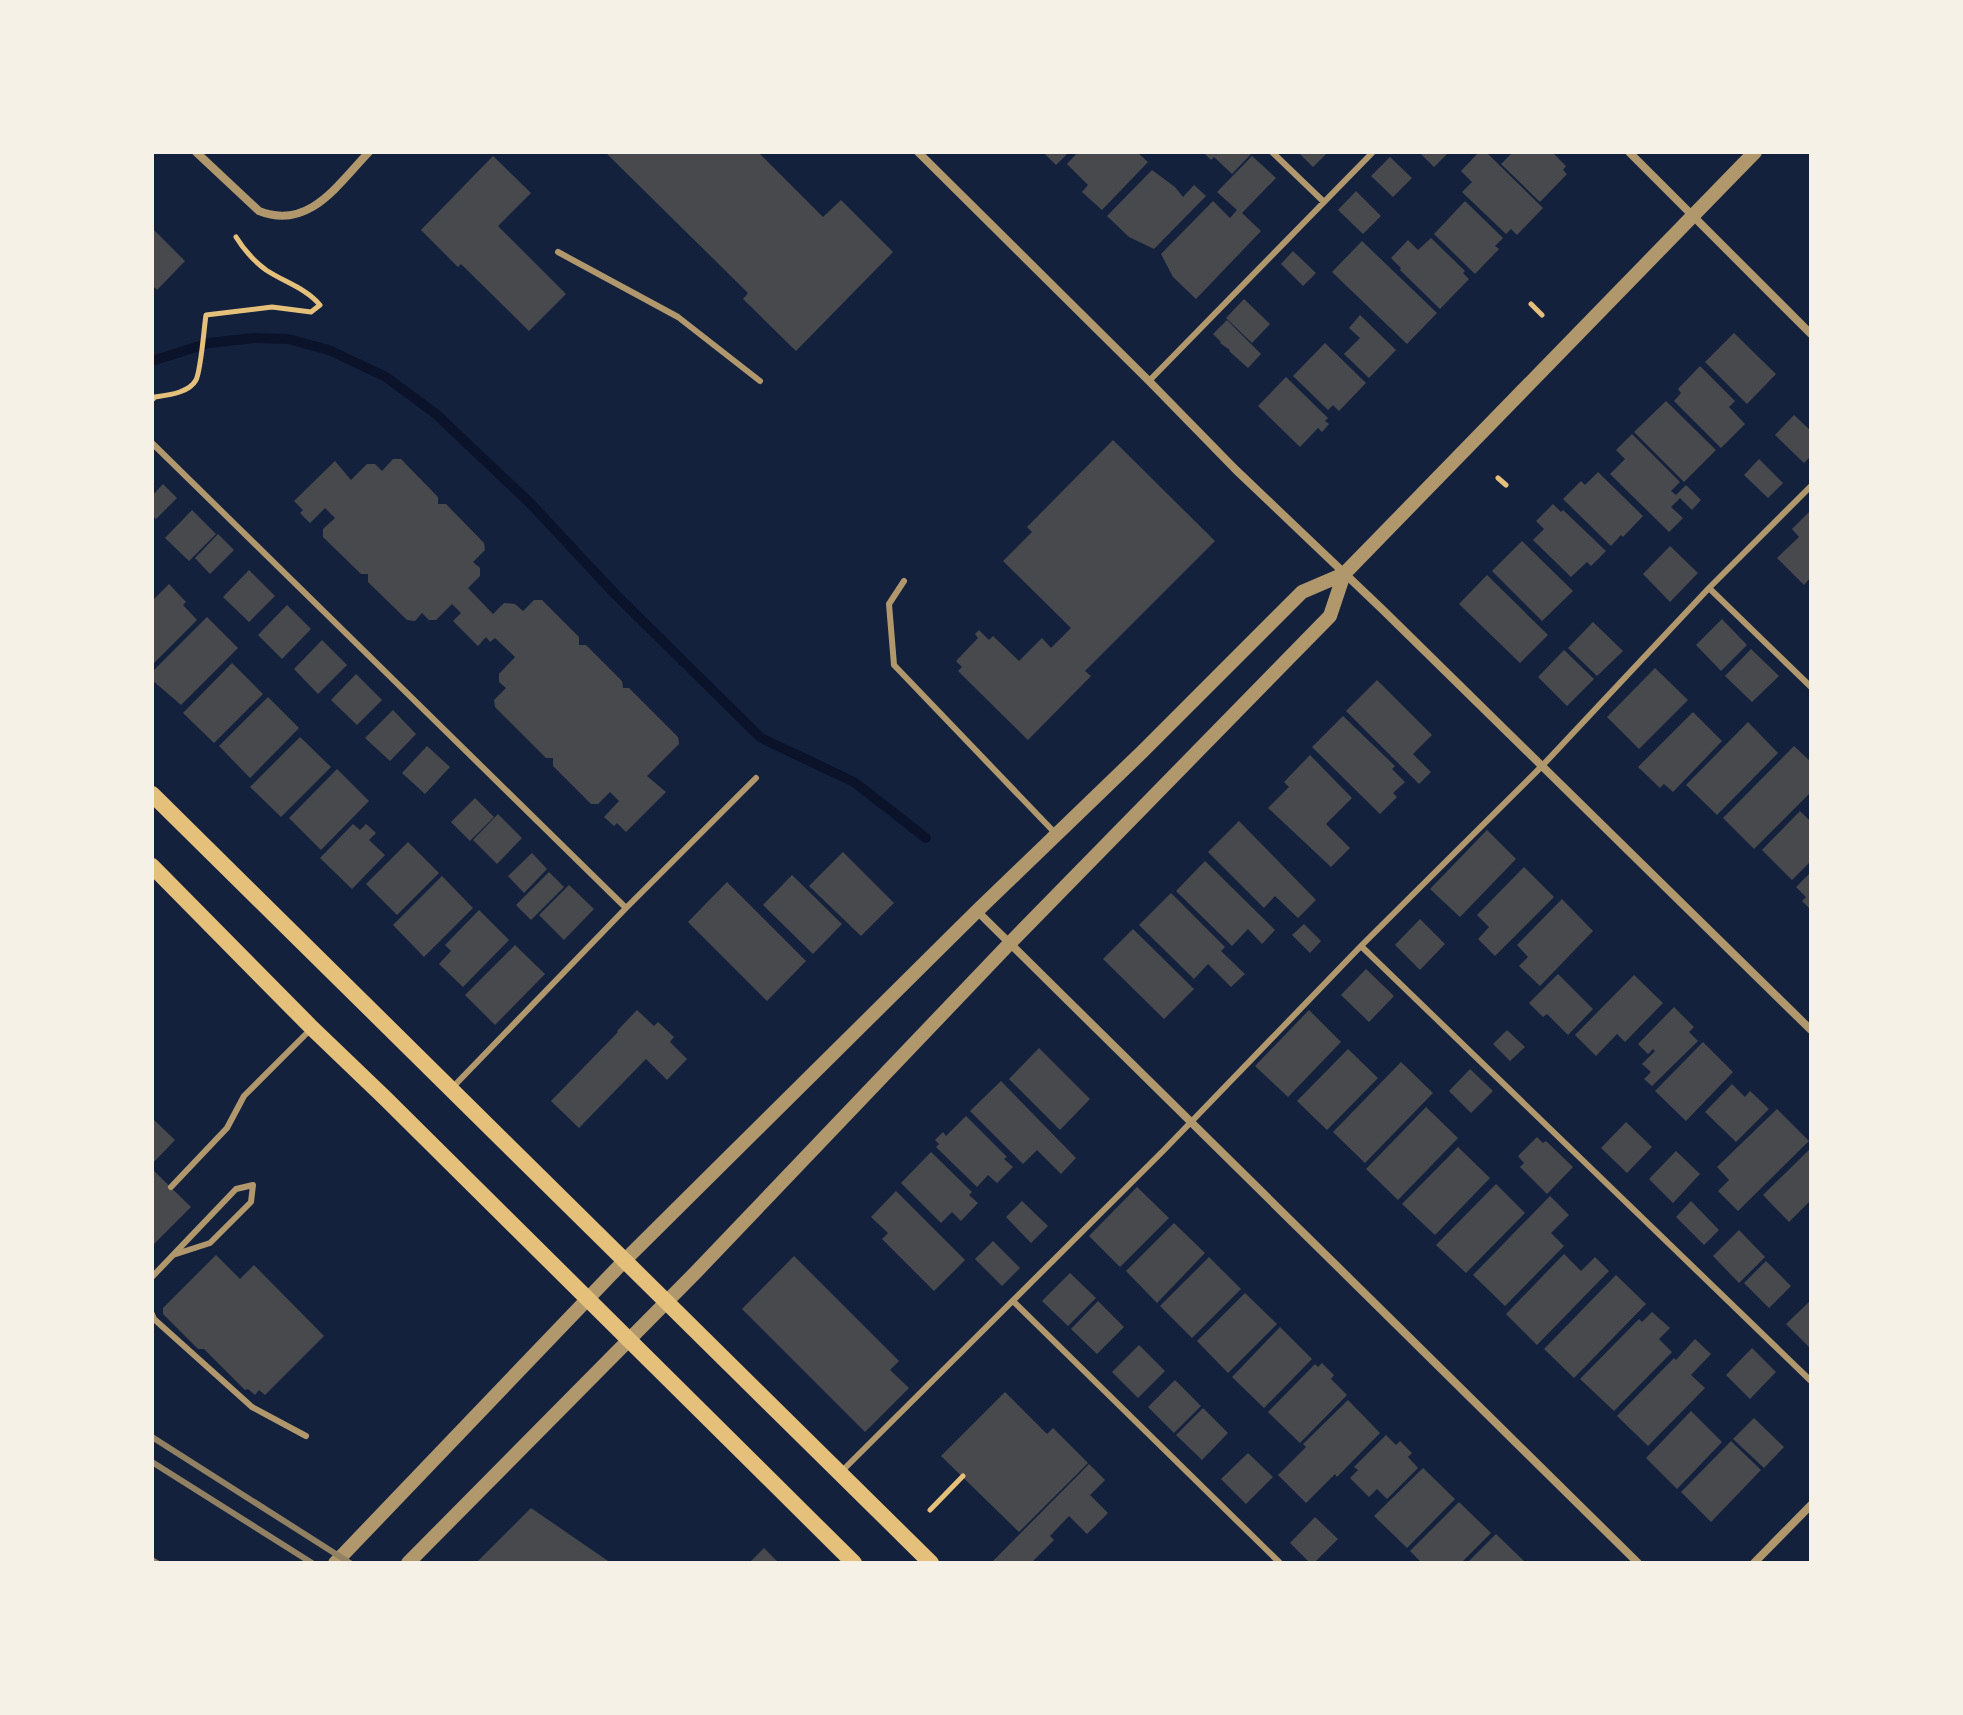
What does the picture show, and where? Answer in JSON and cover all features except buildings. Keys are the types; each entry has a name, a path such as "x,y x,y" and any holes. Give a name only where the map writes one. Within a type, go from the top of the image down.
{"main road":[{"path":"152,794 931,1563"},
{"path":"152,866 854,1563"}],"street":[{"path":"196,152 259,211 285,217 295,216 316,206 369,152"},
{"path":"918,152 1236,470 1811,1030"},
{"path":"1629,152 1811,334"},
{"path":"335,1563 625,1260 1302,592 1344,574 1755,152"},
{"path":"408,1563 667,1302 1010,943 1330,616 1344,574"},
{"path":"977,911 1638,1563"},
{"path":"1754,1563 1811,1505"}],"lane":[{"path":"1272,152 1324,202"},
{"path":"1149,381 1373,152"},
{"path":"558,252 678,317 760,381"},
{"path":"152,443 626,908"},
{"path":"840,1473 1542,766 1709,588 1811,486"},
{"path":"904,581 889,604 894,665 1056,834"},
{"path":"1709,588 1811,687"},
{"path":"451,1090 756,778"},
{"path":"1361,946 1811,1381"},
{"path":"171,1187 227,1128 244,1096 312,1028"},
{"path":"152,1277 173,1255 236,1189 253,1185 251,1202 210,1243 173,1255"},
{"path":"1013,1301 1280,1563"},
{"path":"152,1314 252,1407 306,1436"}],"path":[{"path":"152,400 190,387 197,379 206,315 272,307 311,312 320,305 313,296 266,270 243,249 236,237"},
{"path":"1531,304 1542,315"},
{"path":"1498,478 1506,485"},
{"path":"930,1510 963,1476"}],"waterway":[{"path":"152,361 209,343 254,338 288,339 329,350 386,377 436,414 531,504 616,595 761,738 854,782 926,838"}],"railway":[{"path":"152,1437 350,1563"},
{"path":"152,1462 312,1563"},
{"path":"152,1560 157,1563"}]}
